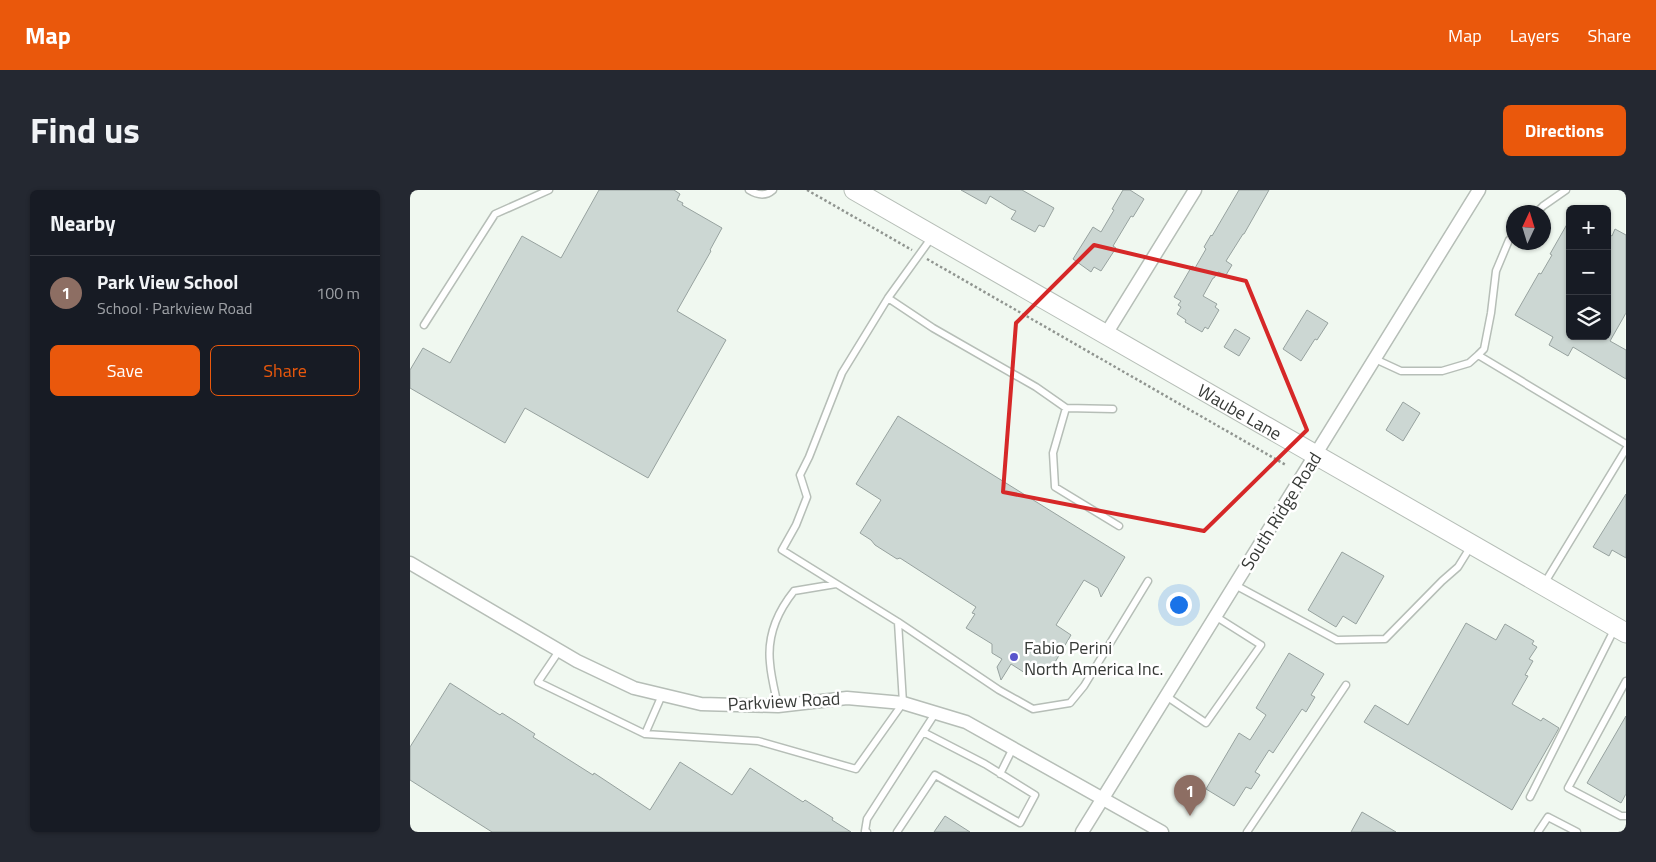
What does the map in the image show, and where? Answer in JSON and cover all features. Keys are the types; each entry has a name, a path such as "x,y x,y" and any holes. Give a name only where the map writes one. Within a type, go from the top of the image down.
{"main road":[{"name":"Waube Lane","path":"854,190 1621,630"}],"street":[{"path":"1106,334 1195,190"},
{"name":"South Ridge Road","path":"1082,832 1479,190"},
{"name":"Parkview Road","path":"410,563 577,662 634,688 701,704 778,706 847,698 903,703 966,722 1162,832"}],"lane":[{"path":"424,324 495,214 549,190"},
{"path":"749,190 763,195 773,190"},
{"path":"1545,205 1566,190"},
{"path":"933,236 888,298 842,373 800,475 807,498 796,525 782,550 898,622 1007,695 1033,709 1070,703 1084,686 1148,581"},
{"path":"1375,358 1401,371 1442,371 1469,363 1484,349 1496,271 1506,247"},
{"path":"888,298 933,328 1036,387 1066,408 1113,409"},
{"path":"1478,355 1626,444"},
{"path":"1066,408 1053,453 1055,487 1119,526"},
{"path":"1544,585 1626,449"},
{"path":"1235,585 1337,640 1385,639 1458,567 1472,544"},
{"path":"778,706 770,662 772,630 783,605 794,591 836,584"},
{"path":"1166,696 1206,723 1261,645 1215,616"},
{"path":"560,651 538,682 645,734 758,741 856,769 903,703 898,622"},
{"path":"1530,797 1621,630"},
{"path":"1626,681 1568,788 1621,816 1626,816"},
{"path":"1247,832 1346,685"},
{"path":"645,734 662,695"},
{"path":"868,832 865,831 866,819 936,712"},
{"path":"897,832 935,775 1020,822 1035,795 923,732"},
{"path":"1000,774 1014,748"},
{"path":"1538,832 1548,817 1577,832"}],"path":[{"path":"807,190 1286,465"},
{"path":"1280,461 1283,456"}],"highlighted area":[{"path":"1094,245 1246,281 1307,430 1204,531 1003,492 1016,323"}],"building":[{"path":"599,190 674,190 680,194 677,200 683,203 682,205 722,228 677,311 726,340 648,478 525,408 505,443 410,388 410,370 423,348 450,363 522,236 561,258"},
{"path":"961,190 1022,190 1054,208 1044,227 1039,225 1035,232 1011,219 1016,211 990,196 986,204"},
{"path":"1123,190 1130,190 1144,199 1113,246 1116,248 1101,271 1094,267 1091,272 1073,259 1093,227 1101,232"},
{"path":"1239,190 1269,190 1226,261 1232,265 1226,275 1218,272 1203,296 1217,304 1215,307 1219,310 1208,329 1205,327 1202,332 1185,322 1186,320 1177,314 1181,307 1178,305 1181,301 1174,297 1192,266 1195,268 1206,249 1204,247"},
{"path":"1566,226 1566,340 1611,340 1626,350 1626,379 1573,347 1568,356 1549,345 1553,337 1515,315 1539,273 1541,274 1552,255 1550,254"},
{"path":"1615,229 1626,235 1626,313 1611,339 1611,235"},
{"path":"1307,310 1328,323 1301,361 1283,349"},
{"path":"1235,329 1250,338 1239,356 1224,347"},
{"path":"1403,402 1420,413 1403,441 1386,430"},
{"path":"898,416 1125,557 1101,597 1098,588 1084,580 1056,625 1071,635 1051,669 1047,669 1043,676 1033,669 1025,673 1011,664 1001,680 997,667 1002,659 992,653 992,644 966,628 975,614 972,613 976,607 900,558 897,559 875,545 860,533 881,500 856,484"},
{"path":"1626,494 1626,558 1612,550 1609,556 1593,547"},
{"path":"1342,552 1384,576 1356,624 1343,616 1336,627 1308,610"},
{"path":"1466,623 1496,640 1505,624 1534,641 1532,644 1537,647 1529,659 1533,661 1525,675 1528,676 1512,704 1541,721 1543,718 1559,728 1512,810 1364,722 1375,705 1408,725"},
{"path":"1289,653 1324,674 1311,695 1315,697 1306,712 1302,709 1273,753 1269,750 1255,772 1260,775 1251,789 1246,787 1234,806 1206,789 1239,733 1250,740 1266,715 1256,708"},
{"path":"450,683 500,715 502,713 535,734 533,737 593,775 594,773 650,810 680,762 732,795 750,768 803,802 805,800 851,832 492,832 410,780 410,747"},
{"path":"1626,716 1626,794 1621,803 1587,783"},
{"path":"1362,812 1396,832 1351,832"},
{"path":"945,816 970,832 934,832"}],"place":[{"name":"Fabio Perini North America Inc.","path":"1014,657"},
{"name":"Park View School","path":"1190,816"}]}
